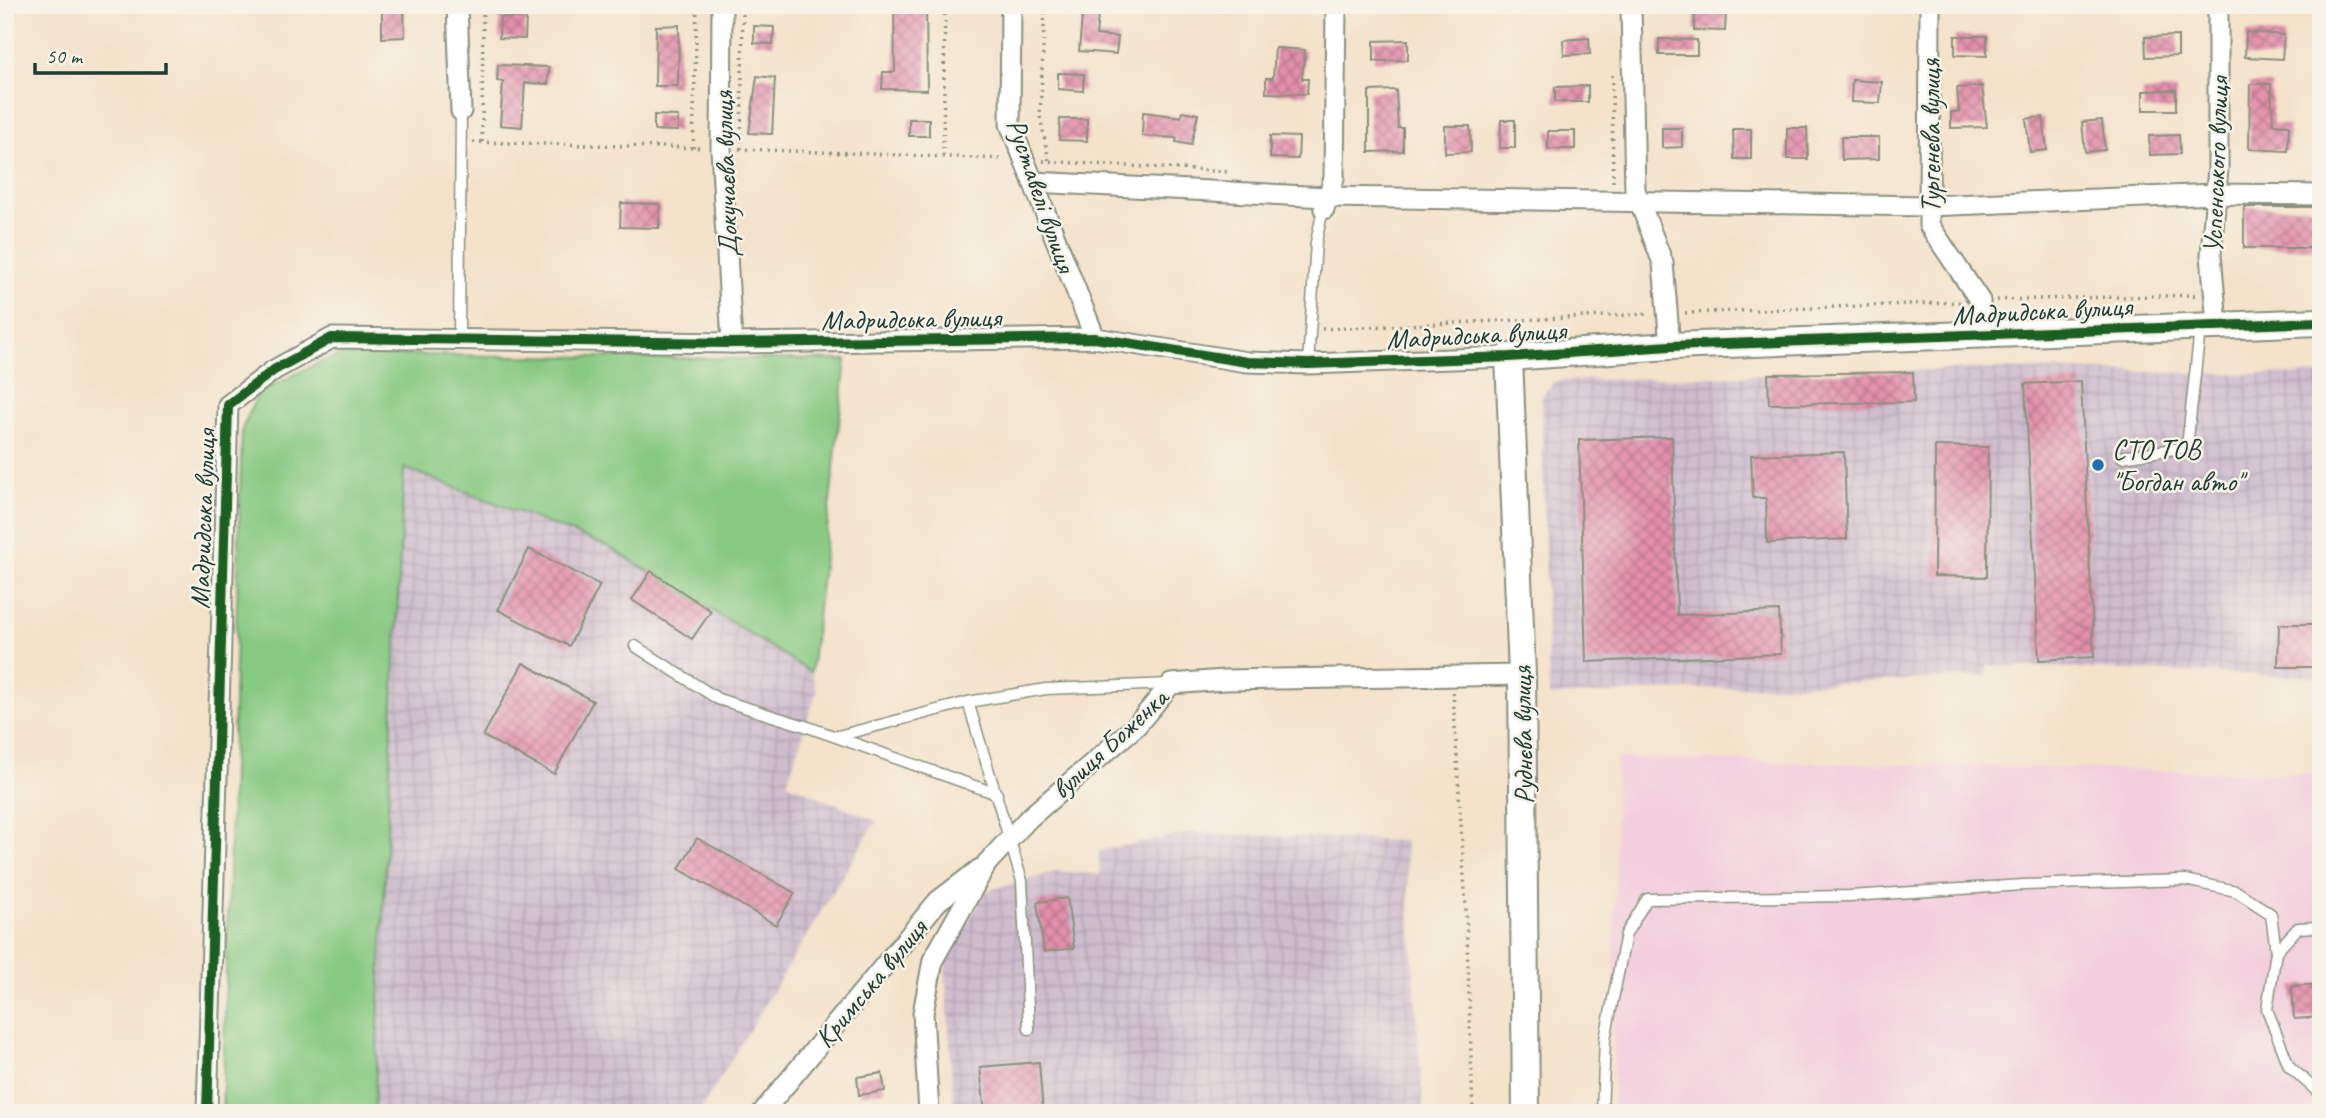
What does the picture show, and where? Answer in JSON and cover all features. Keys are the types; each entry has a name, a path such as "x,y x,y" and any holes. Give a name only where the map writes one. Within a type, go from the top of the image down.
{"street":[{"path":"457,5 461,111"},
{"name":"Докучаєва вулиця","path":"722,5 721,148 732,343"},
{"name":"Руставелі вулиця","path":"1011,5 1010,124 1094,338"},
{"path":"1325,203 1334,178 1336,5"},
{"path":"1632,5 1635,190 1663,263 1670,346"},
{"name":"Тургенєва вулиця","path":"1930,5 1928,225 1980,301"},
{"name":"Успенського вулиця","path":"2209,325 2215,294 2211,255 2216,194 2218,5"},
{"path":"1033,182 1325,203 1639,201 1929,206 2216,194 2321,195"},
{"path":"1980,301 1981,336"},
{"name":"Мадридська вулиця","path":"207,1113 228,405 274,370 332,338 732,343 1094,338 1247,362 1308,364 1509,357 1670,346 2321,322"},
{"name":"Руднєва вулиця","path":"1509,357 1522,675 1526,1113"},
{"name":"вулиця Боженка","path":"929,1113 923,1013 933,960 987,863 1029,818 1137,725 1171,684 1224,680 1522,675"},
{"name":"Кримська вулиця","path":"762,1113 939,901 987,863"}],"lane":[{"path":"459,339 461,111"},
{"path":"1308,364 1316,242 1325,203"},
{"path":"2122,457 2187,447 2209,325"},
{"path":"635,646 718,699 836,736 997,794"},
{"path":"836,736 968,702 1046,690 1171,684"},
{"path":"968,702 1023,881 1029,1029"},
{"path":"1602,1113 1605,1039 1626,934 1647,899 1850,896 2023,885 2185,880 2236,891 2271,914 2276,952 2267,1009 2289,1066 2321,1094"},
{"path":"2276,952 2298,928 2321,927"}],"path":[{"path":"482,142 483,5"},
{"path":"694,148 697,5"},
{"path":"741,149 743,5"},
{"path":"943,156 946,5"},
{"path":"1045,5 1041,116 1049,161"},
{"path":"1612,73 1613,182"},
{"path":"461,142 943,156 1240,172"},
{"path":"1309,330 1668,313 2215,294"},
{"path":"1452,676 1466,909 1473,1113"}],"shaded area":[{"path":"1988,369 2321,375 2321,677 1987,665 1987,676 1549,696 1541,397 1555,381"},
{"path":"403,467 609,547 811,672 817,690 787,783 876,821 699,1113 374,1113"},
{"path":"1616,758 2321,774 2321,1113 1613,1113"},
{"path":"1190,833 1405,841 1423,1113 954,1113 945,961 986,891 1059,871 1100,875 1099,851"}],"green space":[{"path":"343,354 846,360 811,672 609,547 404,468 374,1113 222,1113 242,429 258,393 316,364"}],"building":[{"path":"894,5 926,5 927,90 882,89 883,72 895,72"},
{"path":"1083,5 1099,5 1096,35 1118,37 1116,54 1079,51"},
{"path":"404,8 405,37 382,38 382,9"},
{"path":"1695,11 1726,12 1725,31 1694,30"},
{"path":"500,17 526,18 525,39 499,38"},
{"path":"679,25 678,86 655,86 656,26"},
{"path":"754,26 774,27 773,44 754,43"},
{"path":"2246,32 2284,35 2282,59 2245,57"},
{"path":"1955,36 1987,36 1987,56 1955,55"},
{"path":"2178,36 2178,56 2146,57 2145,37"},
{"path":"1589,38 1590,54 1564,55 1563,40"},
{"path":"1659,39 1697,40 1697,55 1659,55"},
{"path":"1408,40 1408,60 1374,61 1374,41"},
{"path":"1275,48 1305,50 1302,79 1308,79 1307,94 1266,93 1266,78 1273,78"},
{"path":"498,65 549,67 548,84 525,83 522,127 500,125 503,82 497,81"},
{"path":"1058,73 1084,74 1083,91 1058,89"},
{"path":"757,76 775,78 772,134 749,133"},
{"path":"1852,80 1882,82 1880,103 1851,102"},
{"path":"2250,84 2271,84 2273,124 2289,125 2288,151 2249,149"},
{"path":"1588,86 1588,102 1555,102 1555,87"},
{"path":"1982,86 1987,127 1951,128 1951,112 1959,112 1957,88"},
{"path":"1396,90 1398,128 1403,128 1403,151 1369,152 1369,91"},
{"path":"2176,90 2176,110 2143,110 2143,91"},
{"path":"1182,111 1198,114 1191,145 1176,142 1177,138 1142,136 1143,112 1181,117"},
{"path":"654,115 678,116 678,131 654,130"},
{"path":"2043,117 2047,150 2030,152 2026,119"},
{"path":"909,119 929,119 929,136 909,136"},
{"path":"1060,119 1087,119 1087,141 1059,140"},
{"path":"1501,120 1515,120 1515,148 1500,148"},
{"path":"2102,120 2105,150 2085,152 2082,122"},
{"path":"1445,126 1470,126 1471,152 1445,153"},
{"path":"1662,128 1682,128 1682,147 1662,148"},
{"path":"1787,128 1807,128 1808,159 1787,159"},
{"path":"1733,129 1751,129 1751,159 1734,159"},
{"path":"1548,131 1575,131 1575,149 1548,149"},
{"path":"2179,135 2180,154 2150,155 2149,136"},
{"path":"1270,136 1299,137 1298,159 1270,158"},
{"path":"1841,137 1879,137 1879,159 1842,160"},
{"path":"621,203 660,204 659,228 620,227"},
{"path":"2244,207 2321,207 2321,248 2244,248"},
{"path":"1913,372 1914,402 1769,404 1768,374"},
{"path":"2081,381 2094,657 2039,660 2025,384"},
{"path":"1672,437 1677,615 1779,611 1781,654 1586,662 1579,440"},
{"path":"1935,446 1988,447 1987,577 1934,576"},
{"path":"1844,452 1847,539 1767,543 1766,498 1753,498 1751,455"},
{"path":"529,549 600,585 569,646 498,610"},
{"path":"651,571 711,611 692,639 632,600"},
{"path":"2279,624 2321,624 2321,667 2278,667"},
{"path":"523,663 593,701 554,774 483,736"},
{"path":"697,838 795,893 776,925 679,869"},
{"path":"1067,898 1074,948 1044,952 1037,902"},
{"path":"2321,984 2321,1017 2294,1019 2292,986"},
{"path":"1039,1062 1043,1113 985,1113 980,1067"},
{"path":"882,1073 885,1091 859,1095 857,1077"}],"cycle path":[{"path":"207,1113 228,405 274,370 332,338 732,343 1095,338 1247,362 1308,364 1509,357 1670,346 2321,322"}],"place":[{"name":"СТО ТОВ \"Богдан авто\"","path":"2098,465"}]}
